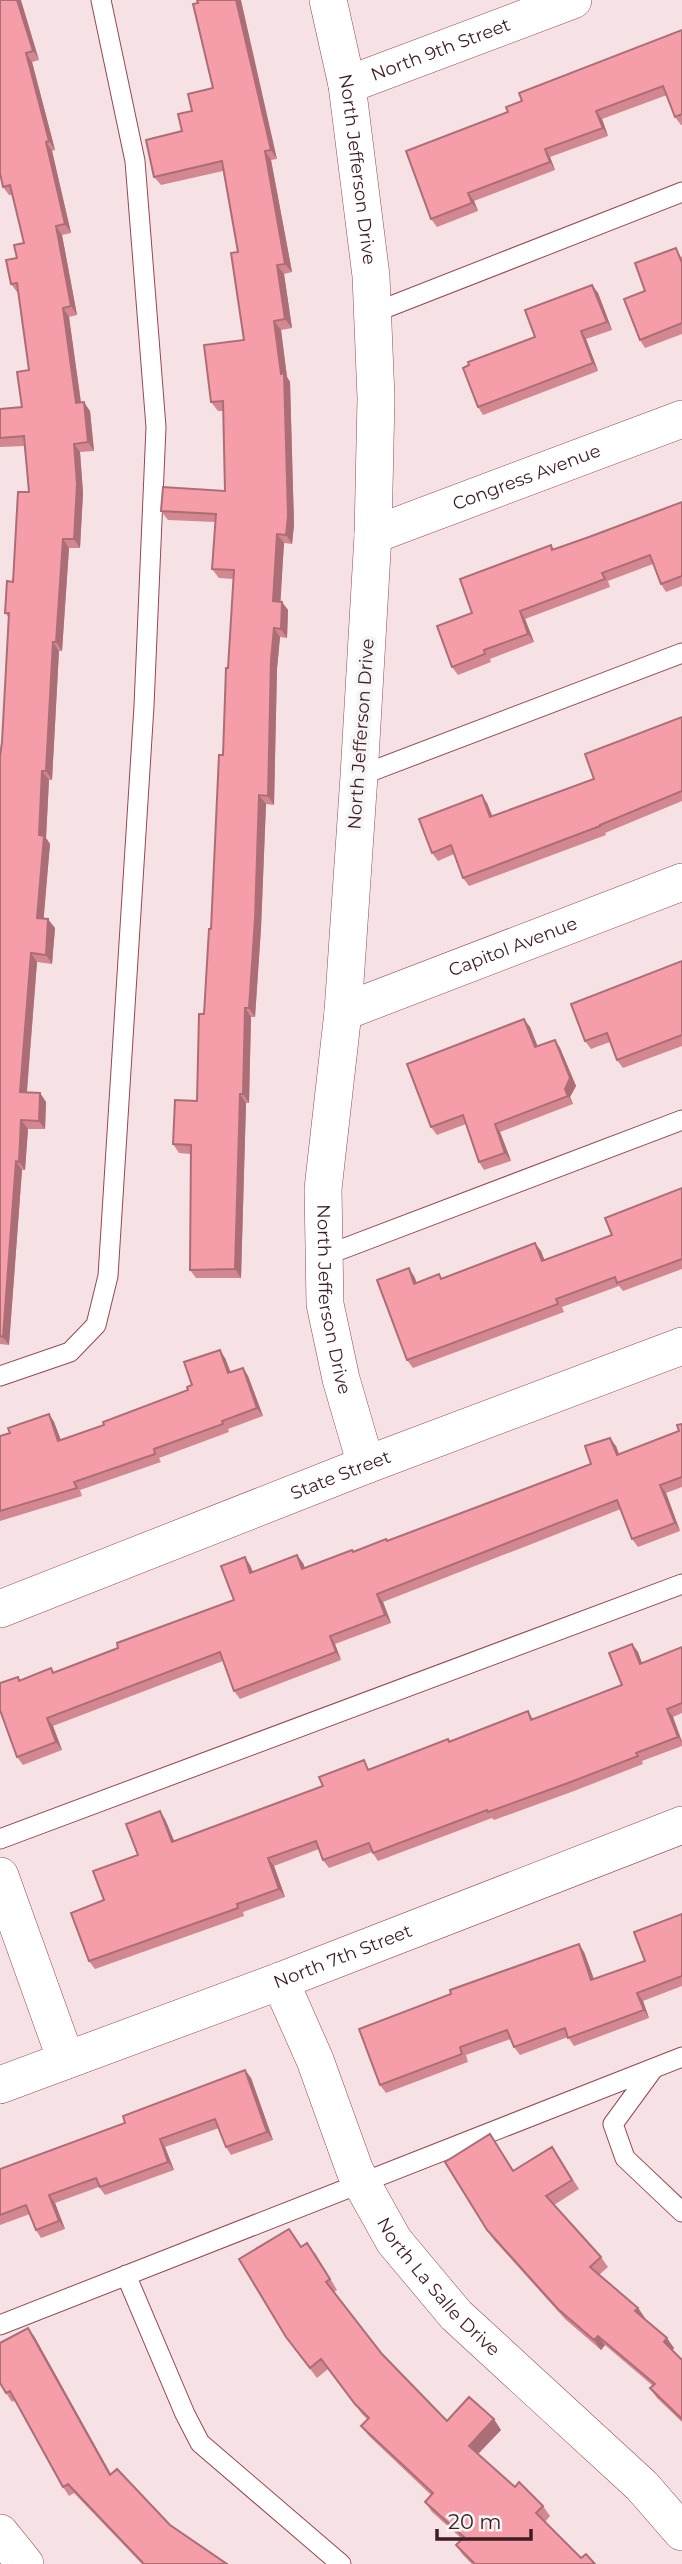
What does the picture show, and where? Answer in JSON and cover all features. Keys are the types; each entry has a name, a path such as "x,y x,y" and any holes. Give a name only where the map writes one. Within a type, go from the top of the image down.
{"street":[{"name":"North Jefferson Drive","path":"328,0 347,85 371,276 376,398 373,535 359,776 343,1012 323,1189 325,1304 341,1379 366,1465"},
{"name":"North 9th Street","path":"347,85 573,0"},
{"name":"Congress Avenue","path":"373,535 682,419"},
{"name":"Capitol Avenue","path":"343,1012 682,882"},
{"name":"State Street","path":"0,1609 366,1465 682,1346"},
{"name":"North 7th Street","path":"0,2085 281,1981 682,1825"},
{"path":"0,1876 66,2060"},
{"name":"North La Salle Drive","path":"281,1981 362,2182 394,2241 456,2315 642,2486 682,2532"},
{"path":"0,2533 25,2564"}],"lane":[{"path":"0,1376 71,1352 96,1325 108,1276 144,706 156,427 135,161 101,0"},
{"path":"373,313 682,192"},
{"path":"359,776 682,653"},
{"path":"324,1256 682,1120"},
{"path":"0,1839 682,1584"},
{"path":"0,2325 682,2057"},
{"path":"654,2068 613,2124 625,2158 682,2212"},
{"path":"126,2275 185,2414 200,2442 341,2564"}],"building":[{"path":"0,0 17,0 33,51 26,53 49,141 46,142 65,224 56,226 71,306 63,308 76,403 84,402 88,442 74,444 77,484 74,539 63,539 56,642 53,642 46,771 42,771 39,835 44,836 37,918 48,919 46,955 31,953 20,1092 40,1093 39,1121 21,1120 3,1337 0,1336 0,756 9,613 5,613 7,581 13,582 18,492 29,492 24,436 0,438 0,409 22,407 17,372 29,370 17,283 11,284 6,260 17,258 14,245 24,243 10,185 3,187 0,173"},
{"path":"197,0 236,0 271,150 265,151 285,264 277,265 285,319 274,321 281,374 284,373 288,516 286,535 277,534 273,601 282,602 281,629 274,628 271,660 268,796 259,795 255,919 249,1008 245,1008 243,1094 240,1094 235,1269 190,1270 191,1145 173,1144 175,1100 197,1101 199,1014 204,1014 211,929 219,755 223,755 226,668 234,570 212,569 216,514 161,511 163,487 225,491 223,401 211,402 204,345 244,340 231,253 238,252 222,161 154,177 146,140 182,131 178,114 192,111 188,94 213,88 193,4 198,3"},
{"path":"682,30 682,114 675,117 663,86 596,111 603,128 545,149 550,162 468,193 472,203 431,219 406,151 508,112 506,107 522,101 519,93"},
{"path":"676,248 682,263 682,323 640,340 624,299 645,291 635,263"},
{"path":"592,285 607,322 581,331 593,363 478,407 463,368 469,365 468,362 535,337 525,310"},
{"path":"682,502 682,576 661,584 650,555 602,573 605,579 520,611 528,634 484,650 485,654 452,667 437,626 472,613 460,579 551,545 552,550"},
{"path":"682,717 682,791 600,826 463,878 451,845 432,853 419,819 482,795 490,817 594,779 585,754"},
{"path":"682,961 682,1035 617,1060 607,1033 585,1041 571,1004"},
{"path":"524,1019 535,1047 555,1040 570,1078 565,1089 568,1096 495,1124 505,1153 479,1162 463,1115 431,1127 407,1064"},
{"path":"682,1188 682,1259 617,1283 615,1277 556,1299 558,1304 407,1360 377,1280 409,1268 414,1284 439,1274 441,1279 535,1243 542,1261 612,1235 605,1218"},
{"path":"220,1350 228,1373 243,1368 257,1408 222,1421 223,1424 154,1449 155,1454 74,1482 77,1488 0,1511 0,1436 10,1433 8,1428 49,1414 58,1441 104,1425 103,1422 188,1390 187,1387 192,1385 184,1362"},
{"path":"682,1424 682,1477 660,1485 675,1523 632,1539 617,1500 377,1594 385,1615 330,1636 336,1652 234,1691 220,1652 47,1718 56,1742 17,1757 0,1710 0,1683 18,1677 19,1681 51,1668 53,1673 118,1648 117,1643 234,1600 221,1566 245,1557 250,1573 297,1555 302,1569 352,1550 353,1552 386,1539 387,1541 591,1464 585,1446 610,1438 617,1455 679,1431 677,1425"},
{"path":"632,1644 640,1664 682,1647 682,1703 667,1709 678,1737 568,1783 373,1853 369,1843 323,1860 316,1841 268,1858 279,1889 237,1904 238,1908 89,1961 71,1913 104,1900 93,1871 138,1855 126,1824 160,1811 172,1842 323,1786 319,1777 364,1760 368,1770 528,1711 531,1720 622,1685 609,1653"},
{"path":"682,1914 682,1976 637,1993 644,2010 568,2038 565,2028 514,2047 507,2030 460,2047 462,2054 380,2085 359,2029 451,1994 450,1990 579,1944 591,1980 645,1961 634,1932"},
{"path":"245,2070 267,2132 226,2147 215,2119 160,2139 168,2162 100,2187 96,2178 49,2195 59,2221 36,2230 26,2205 0,2215 0,2169 125,2123 123,2116"},
{"path":"490,2134 513,2171 552,2147 572,2180 546,2196 601,2257 590,2267 638,2308 635,2311 667,2338 664,2342 682,2360 682,2419 650,2388 655,2384 598,2336 594,2340 558,2309 487,2230 445,2162"},
{"path":"289,2229 301,2247 307,2243 330,2279 326,2282 382,2354 447,2421 469,2397 494,2419 469,2446 515,2487 519,2482 543,2506 536,2513 581,2558 586,2554 595,2564 475,2564 456,2545 464,2537 425,2502 433,2493 361,2426 369,2418 321,2359 310,2368 286,2337 239,2259"},
{"path":"28,2328 110,2475 117,2469 170,2525 227,2564 144,2564 68,2484 63,2487 10,2391 6,2393 0,2383 0,2343"}]}
